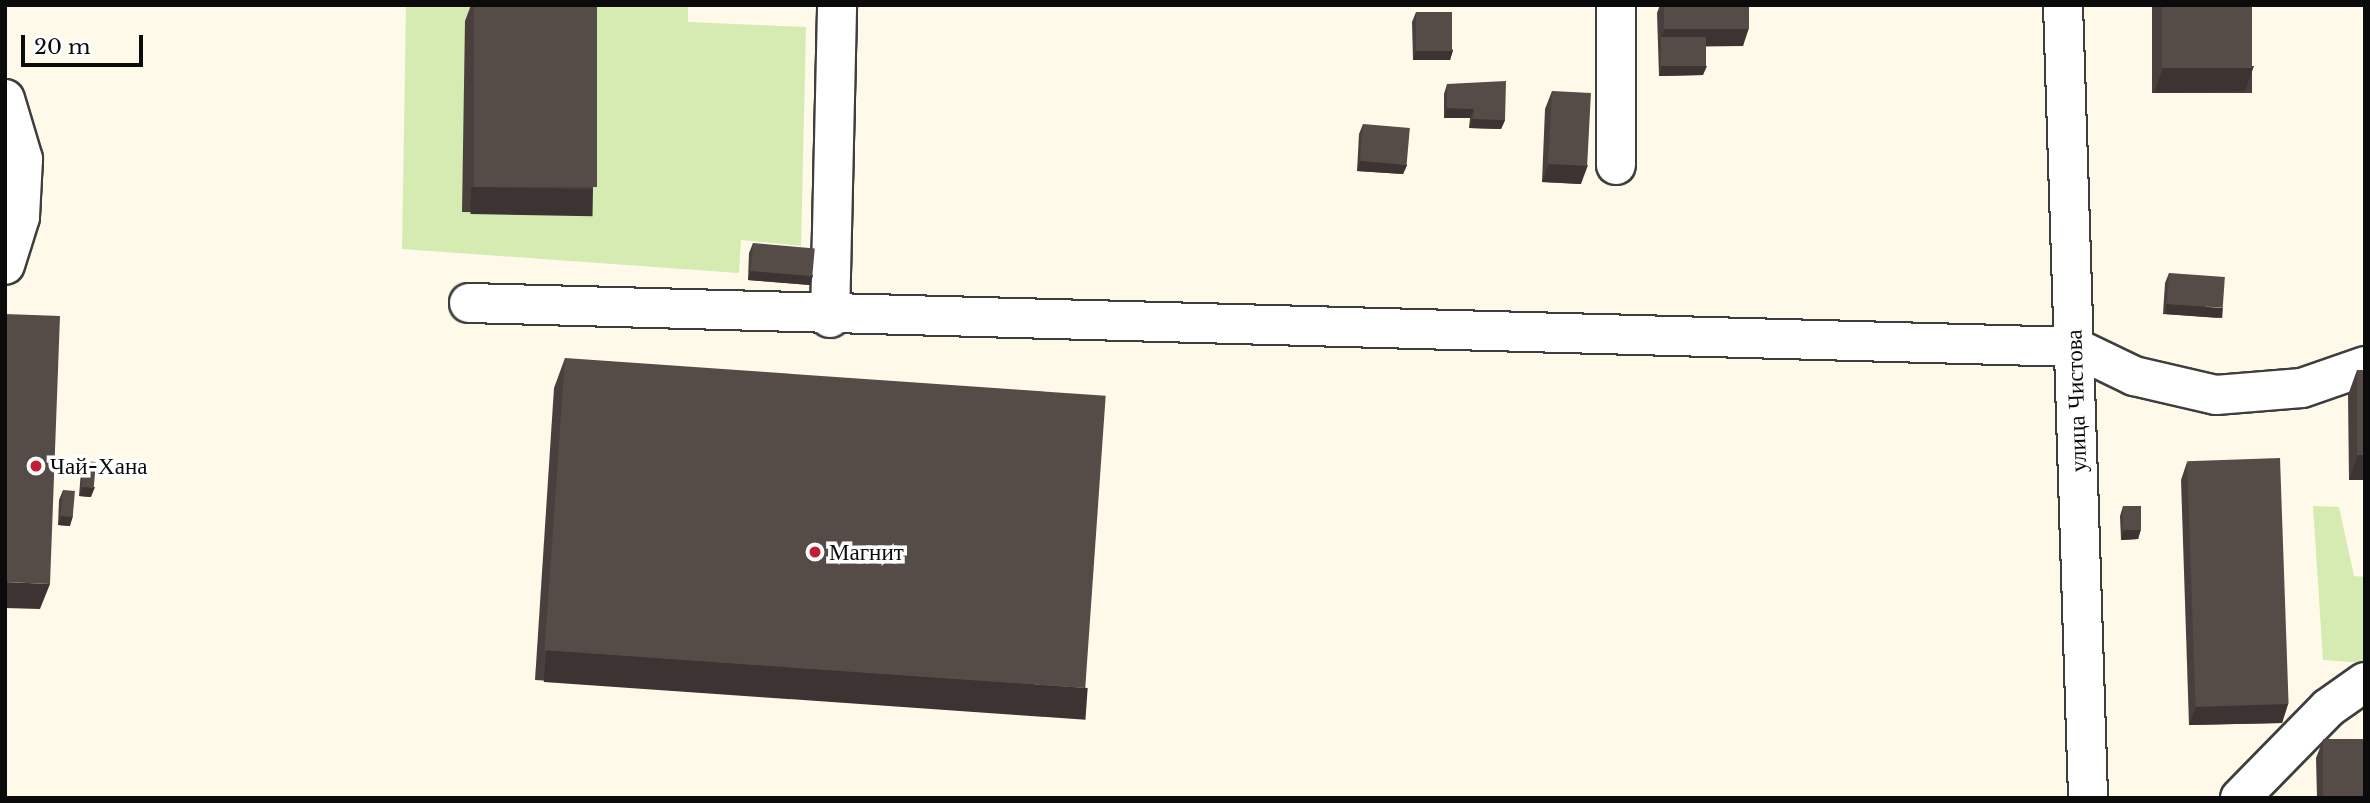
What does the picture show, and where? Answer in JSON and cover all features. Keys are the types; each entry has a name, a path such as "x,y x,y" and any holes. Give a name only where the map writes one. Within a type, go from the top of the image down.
{"street":[{"path":"831,318 837,5"},
{"path":"1616,5 1616,165"},
{"name":"улица Чистова","path":"2063,5 2088,798"},
{"path":"5,99 23,159 20,217 5,265"},
{"path":"469,303 831,318 2074,347 2134,376 2216,395 2302,388 2365,366"},
{"path":"2240,798 2346,709 2365,682"}],"green space":[{"path":"406,5 688,5 688,22 806,27 801,246 741,240 739,273 402,249"},
{"path":"2313,506 2339,507 2354,576 2365,577 2365,663 2323,660"}],"building":[{"path":"474,5 597,5 597,187 474,187"},
{"path":"1664,5 1749,5 1749,29 1664,29"},
{"path":"2162,5 2252,5 2252,68 2162,68"},
{"path":"1416,12 1452,12 1452,51 1416,51"},
{"path":"1661,37 1706,37 1706,66 1661,66"},
{"path":"1506,81 1505,120 1473,119 1474,109 1447,108 1447,84"},
{"path":"1552,91 1591,93 1587,166 1548,164"},
{"path":"1363,124 1410,128 1407,165 1360,161"},
{"path":"753,243 815,248 812,276 751,271"},
{"path":"2169,273 2225,277 2223,308 2167,304"},
{"path":"5,314 60,316 50,584 5,582"},
{"name":"Магнит","path":"565,358 1106,396 1085,688 545,650"},
{"path":"2357,370 2365,370 2365,455 2357,455"},
{"path":"2280,458 2289,704 2196,707 2187,461"},
{"path":"84,461 96,462 94,488 82,487"},
{"path":"63,490 75,491 73,517 61,516"},
{"path":"2123,506 2141,506 2141,530 2123,530"},
{"path":"2323,739 2365,739 2365,798 2323,798"}],"place":[{"name":"Чай-Хана","path":"36,466"},
{"name":"Магнит","path":"815,552"}]}
